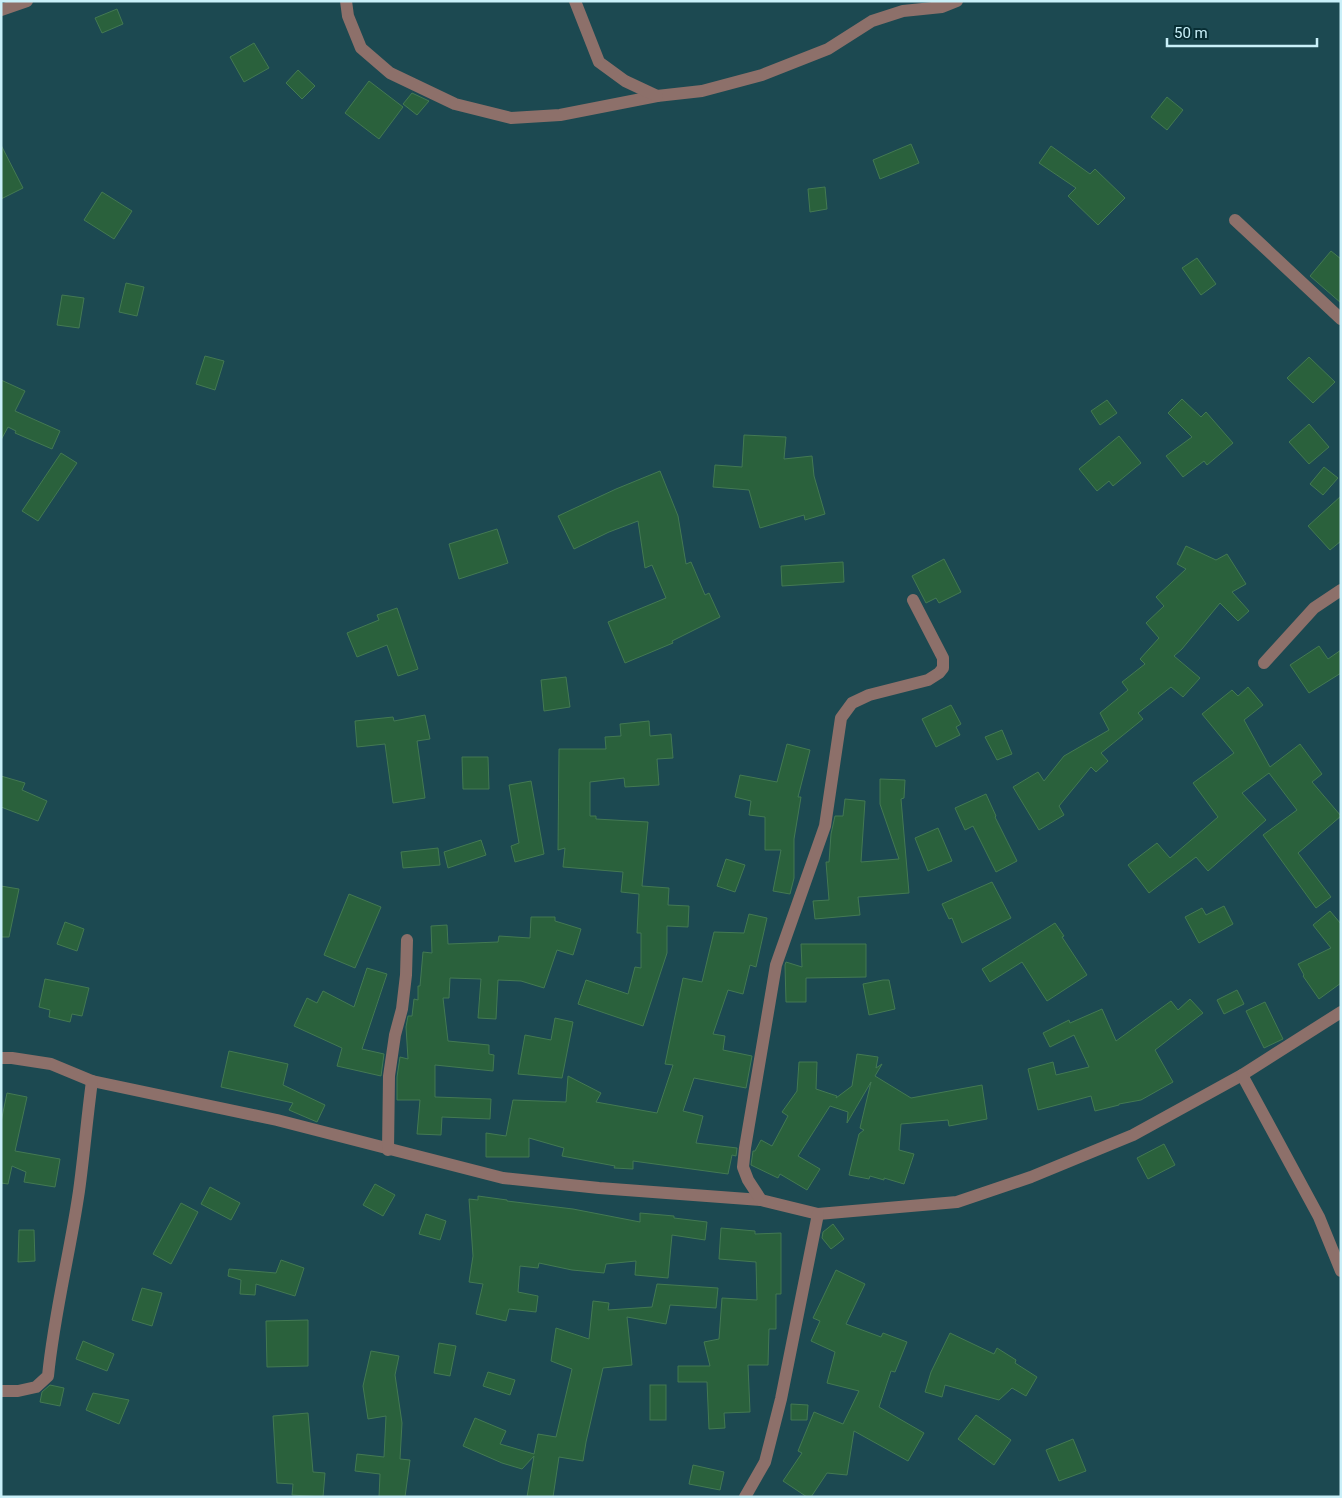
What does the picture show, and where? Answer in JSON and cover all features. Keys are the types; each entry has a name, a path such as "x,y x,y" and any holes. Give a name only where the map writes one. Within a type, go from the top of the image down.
{"street":[{"path":"1,10 27,1"},
{"path":"346,1 348,16 361,48 390,73 455,104 511,118 560,115 657,96 702,91 762,75 828,49 872,21 903,11 942,7 957,1"},
{"path":"575,1 599,62 626,81 657,96"},
{"path":"1235,220 1341,318"},
{"path":"1264,663 1314,608 1341,590"},
{"path":"761,1200 748,1180 743,1167 745,1148 763,1052 776,965 825,826 841,718 852,703 870,695 928,680 939,673 942,668 943,658 913,600"},
{"path":"388,1150 390,1076 395,1035 402,1009 406,975 407,940"},
{"path":"1,1058 51,1064 92,1081 277,1120 503,1178 599,1188 761,1200 818,1214 957,1202 1031,1178 1133,1136 1242,1075 1341,1012"},
{"path":"1242,1075 1319,1218 1341,1271"},
{"path":"1,1391 18,1391 36,1387 48,1376 52,1336 79,1191 92,1081"},
{"path":"744,1497 765,1462 779,1408 818,1214"}],"building":[{"path":"117,9 123,24 102,33 95,18"},
{"path":"254,43 269,68 244,82 230,57"},
{"path":"298,70 315,86 302,99 286,83"},
{"path":"369,81 403,107 379,139 345,113"},
{"path":"412,93 429,101 417,115 403,104"},
{"path":"1167,97 1183,110 1167,130 1151,117"},
{"path":"911,144 919,163 880,179 873,160"},
{"path":"1,145 23,188 1,199"},
{"path":"1051,146 1090,174 1095,169 1125,198 1098,225 1068,196 1076,188 1039,163"},
{"path":"825,187 827,209 810,212 808,189"},
{"path":"102,192 132,211 114,239 84,220"},
{"path":"1331,251 1341,259 1341,303 1310,276"},
{"path":"1197,258 1216,284 1201,295 1182,268"},
{"path":"126,283 144,287 137,316 119,312"},
{"path":"62,295 84,298 79,328 57,325"},
{"path":"205,356 224,361 215,390 196,384"},
{"path":"1309,357 1335,382 1313,403 1287,378"},
{"path":"1,380 25,391 15,411 60,431 52,449 15,433 16,431 8,427 1,440"},
{"path":"1182,399 1201,417 1206,412 1233,443 1207,465 1204,461 1183,477 1166,456 1192,437 1168,413"},
{"path":"1107,400 1117,413 1100,425 1091,411"},
{"path":"1309,424 1329,447 1309,464 1289,442"},
{"path":"744,435 786,437 784,459 812,456 814,476 825,514 805,520 804,515 760,528 749,490 713,487 715,465 742,467"},
{"path":"1119,436 1141,463 1113,486 1109,481 1097,491 1079,469"},
{"path":"61,453 77,463 38,521 22,511"},
{"path":"1324,467 1338,478 1323,495 1310,484"},
{"path":"660,471 678,516 686,564 691,562 705,595 709,593 720,617 672,641 673,643 625,663 608,622 666,598 652,565 645,568 638,521 609,532 574,549 558,516"},
{"path":"1341,496 1341,541 1330,550 1308,526"},
{"path":"497,529 508,563 459,579 449,544"},
{"path":"1186,546 1216,560 1227,554 1246,584 1232,592 1249,611 1238,621 1220,603 1174,656 1200,678 1183,697 1171,687 1138,713 1143,719 1101,753 1108,761 1096,772 1091,767 1059,806 1064,815 1039,830 1013,787 1038,772 1044,781 1064,756 1109,730 1100,713 1128,690 1122,682 1145,664 1140,659 1159,638 1146,623 1164,606 1156,597 1186,569 1177,564"},
{"path":"944,559 961,592 939,603 936,598 926,603 912,576"},
{"path":"843,562 844,582 782,586 781,566"},
{"path":"397,608 418,669 398,676 387,645 357,657 347,633 379,620 377,615"},
{"path":"1319,646 1328,659 1341,650 1341,673 1309,693 1290,665"},
{"path":"566,677 570,707 544,711 541,680"},
{"path":"1248,687 1263,705 1244,720 1270,767 1300,744 1322,774 1312,782 1341,816 1298,853 1331,897 1316,908 1263,835 1297,810 1269,773 1242,793 1266,820 1208,871 1196,857 1149,893 1128,865 1157,843 1170,858 1218,817 1193,783 1234,753 1202,714 1232,690 1238,696"},
{"path":"951,705 961,724 956,727 960,735 936,747 922,719"},
{"path":"425,715 430,739 417,741 425,798 393,803 385,744 357,747 355,721 393,717 394,721"},
{"path":"649,721 650,736 671,734 673,758 657,759 659,785 625,787 624,778 590,782 590,816 596,816 596,819 648,822 642,886 669,888 668,905 689,906 688,927 667,926 667,953 643,1026 578,1004 586,980 628,994 635,967 641,968 641,933 637,933 639,894 621,892 623,872 563,867 565,848 558,850 559,749 606,749 605,737 621,736 620,724"},
{"path":"1002,730 1012,754 997,760 985,737"},
{"path":"787,744 810,750 798,797 801,797 794,839 794,878 790,894 773,891 781,850 765,850 765,817 749,815 751,801 735,797 740,775 777,782"},
{"path":"462,757 488,757 489,789 463,789"},
{"path":"1,776 25,783 22,790 47,801 38,821 1,807"},
{"path":"880,779 905,780 904,798 901,799 909,893 858,897 860,915 815,919 813,901 829,900 826,862 829,862 831,834 835,816 843,816 845,799 865,801 861,862 899,859 880,804"},
{"path":"531,781 544,854 515,862 511,846 519,843 509,785"},
{"path":"986,794 1017,861 996,872 973,826 965,830 955,808"},
{"path":"938,828 952,861 928,871 915,838"},
{"path":"481,840 486,855 448,868 444,852"},
{"path":"438,848 440,865 403,868 401,852"},
{"path":"726,859 745,865 735,892 717,886"},
{"path":"992,882 1011,918 962,943 952,918 949,919 942,904"},
{"path":"1,886 19,889 9,937 1,937"},
{"path":"349,894 381,907 355,968 324,955"},
{"path":"1224,906 1233,924 1199,943 1185,917 1202,908 1206,915"},
{"path":"1330,911 1341,924 1341,983 1319,999 1303,976 1298,964 1331,948 1313,925"},
{"path":"749,914 767,918 756,967 750,965 743,994 728,990 713,1034 725,1036 723,1050 752,1056 746,1088 694,1078 683,1111 703,1116 696,1143 737,1148 736,1156 732,1155 728,1174 633,1161 633,1169 614,1168 615,1166 562,1156 564,1148 529,1138 529,1157 486,1157 486,1133 506,1136 513,1100 566,1102 568,1076 601,1093 596,1102 657,1113 673,1065 665,1064 683,978 702,982 714,932 744,933"},
{"path":"531,917 555,917 555,921 581,929 573,955 557,950 544,988 521,981 498,980 496,1019 478,1018 481,979 450,978 449,998 443,998 448,1041 489,1045 489,1054 494,1055 493,1071 435,1065 435,1097 491,1099 490,1119 442,1117 441,1135 417,1134 420,1100 397,1100 397,1077 400,1057 408,1059 406,1027 408,1016 412,1016 414,999 418,1000 423,952 432,953 431,926 447,925 448,944 498,942 499,936 530,938"},
{"path":"65,922 84,929 77,951 57,944"},
{"path":"1055,923 1087,975 1047,1001 1022,962 990,982 982,969"},
{"path":"801,944 866,944 866,977 806,978 806,1002 786,1002 785,965 786,962 802,967"},
{"path":"367,968 387,974 362,1049 384,1054 381,1076 337,1066 342,1048 294,1026 307,998 317,1003 323,991 354,1007"},
{"path":"45,979 89,988 82,1016 72,1014 70,1022 49,1017 50,1010 39,1007"},
{"path":"889,980 895,1009 869,1015 863,984"},
{"path":"1237,990 1244,1004 1224,1014 1217,1000"},
{"path":"1190,999 1203,1013 1155,1050 1173,1082 1141,1100 1095,1111 1091,1096 1038,1110 1028,1069 1053,1062 1056,1075 1089,1067 1074,1035 1050,1047 1043,1033 1069,1020 1070,1023 1102,1009 1116,1041 1171,1001 1178,1010"},
{"path":"1265,1002 1283,1039 1264,1048 1246,1011"},
{"path":"555,1018 573,1022 562,1078 518,1074 525,1035 551,1040"},
{"path":"229,1051 288,1064 283,1085 325,1105 317,1122 289,1110 293,1103 221,1087"},
{"path":"857,1054 878,1057 876,1068 882,1064 875,1076 911,1098 982,1085 987,1119 949,1126 948,1120 901,1124 899,1150 914,1154 904,1184 884,1178 884,1180 870,1176 869,1179 849,1175 859,1134 864,1130 860,1128 871,1082 847,1123 848,1112 830,1106 798,1156 820,1169 807,1190 780,1174 778,1178 751,1165 753,1151 755,1151 761,1140 772,1146 788,1116 782,1112 797,1091 799,1062 817,1062 816,1089 837,1096 836,1098 852,1086"},
{"path":"7,1093 27,1097 15,1151 60,1159 55,1187 24,1182 26,1172 12,1166 8,1184 1,1183 1,1122"},
{"path":"1164,1144 1175,1165 1148,1179 1137,1158"},
{"path":"375,1184 395,1195 383,1216 363,1205"},
{"path":"210,1187 240,1203 231,1220 201,1204"},
{"path":"478,1196 573,1209 640,1222 640,1213 674,1216 674,1218 707,1222 705,1240 672,1235 668,1278 635,1275 636,1261 606,1264 604,1273 572,1270 539,1263 538,1268 520,1266 518,1292 538,1296 536,1312 509,1309 506,1321 476,1314 483,1284 469,1282 473,1256 469,1199 478,1200"},
{"path":"181,1203 198,1212 171,1264 153,1254"},
{"path":"426,1214 446,1221 440,1240 419,1234"},
{"path":"833,1224 844,1239 831,1249 822,1238 823,1232"},
{"path":"721,1228 755,1231 755,1234 781,1233 781,1294 776,1294 776,1329 769,1329 768,1365 748,1365 750,1412 724,1413 725,1428 709,1429 707,1382 678,1382 678,1366 710,1366 704,1342 719,1339 722,1298 757,1300 756,1262 719,1259"},
{"path":"19,1230 34,1230 35,1261 18,1262"},
{"path":"281,1260 304,1268 295,1296 256,1284 255,1295 240,1294 241,1280 228,1276 229,1269 276,1273"},
{"path":"836,1270 865,1284 846,1324 881,1337 883,1333 907,1342 895,1372 891,1371 879,1407 924,1433 908,1461 854,1431 847,1475 827,1473 811,1497 807,1497 783,1481 802,1453 798,1451 814,1412 843,1424 859,1391 827,1383 835,1352 811,1341 820,1321 813,1318"},
{"path":"657,1284 718,1288 716,1308 670,1305 666,1324 627,1317 632,1365 603,1368 583,1461 559,1457 553,1497 527,1497 534,1456 522,1469 502,1463 463,1446 475,1418 506,1431 500,1444 534,1454 538,1434 556,1437 572,1369 551,1361 556,1328 589,1339 593,1301 609,1303 608,1310 652,1307"},
{"path":"142,1288 162,1293 152,1326 132,1320"},
{"path":"308,1320 308,1366 267,1367 266,1321"},
{"path":"950,1333 994,1354 997,1348 1016,1360 1015,1363 1037,1377 1026,1396 1012,1388 999,1400 945,1385 942,1397 925,1392 931,1372"},
{"path":"83,1341 114,1354 107,1371 76,1359"},
{"path":"439,1343 456,1346 450,1376 434,1373"},
{"path":"371,1351 399,1356 395,1375 402,1423 400,1459 410,1460 405,1497 379,1497 380,1474 355,1471 357,1454 384,1457 386,1416 368,1419 363,1386"},
{"path":"488,1372 515,1380 510,1395 483,1386"},
{"path":"50,1385 64,1388 60,1406 40,1402 42,1392"},
{"path":"650,1385 666,1385 666,1420 650,1420"},
{"path":"93,1393 129,1400 119,1424 86,1410"},
{"path":"791,1404 808,1405 807,1420 791,1420"},
{"path":"308,1413 313,1472 325,1473 323,1497 292,1495 293,1484 277,1483 273,1416"},
{"path":"976,1415 1011,1440 994,1465 958,1439"},
{"path":"1073,1439 1086,1471 1059,1481 1046,1450"},
{"path":"693,1465 724,1472 720,1490 689,1484"}]}
